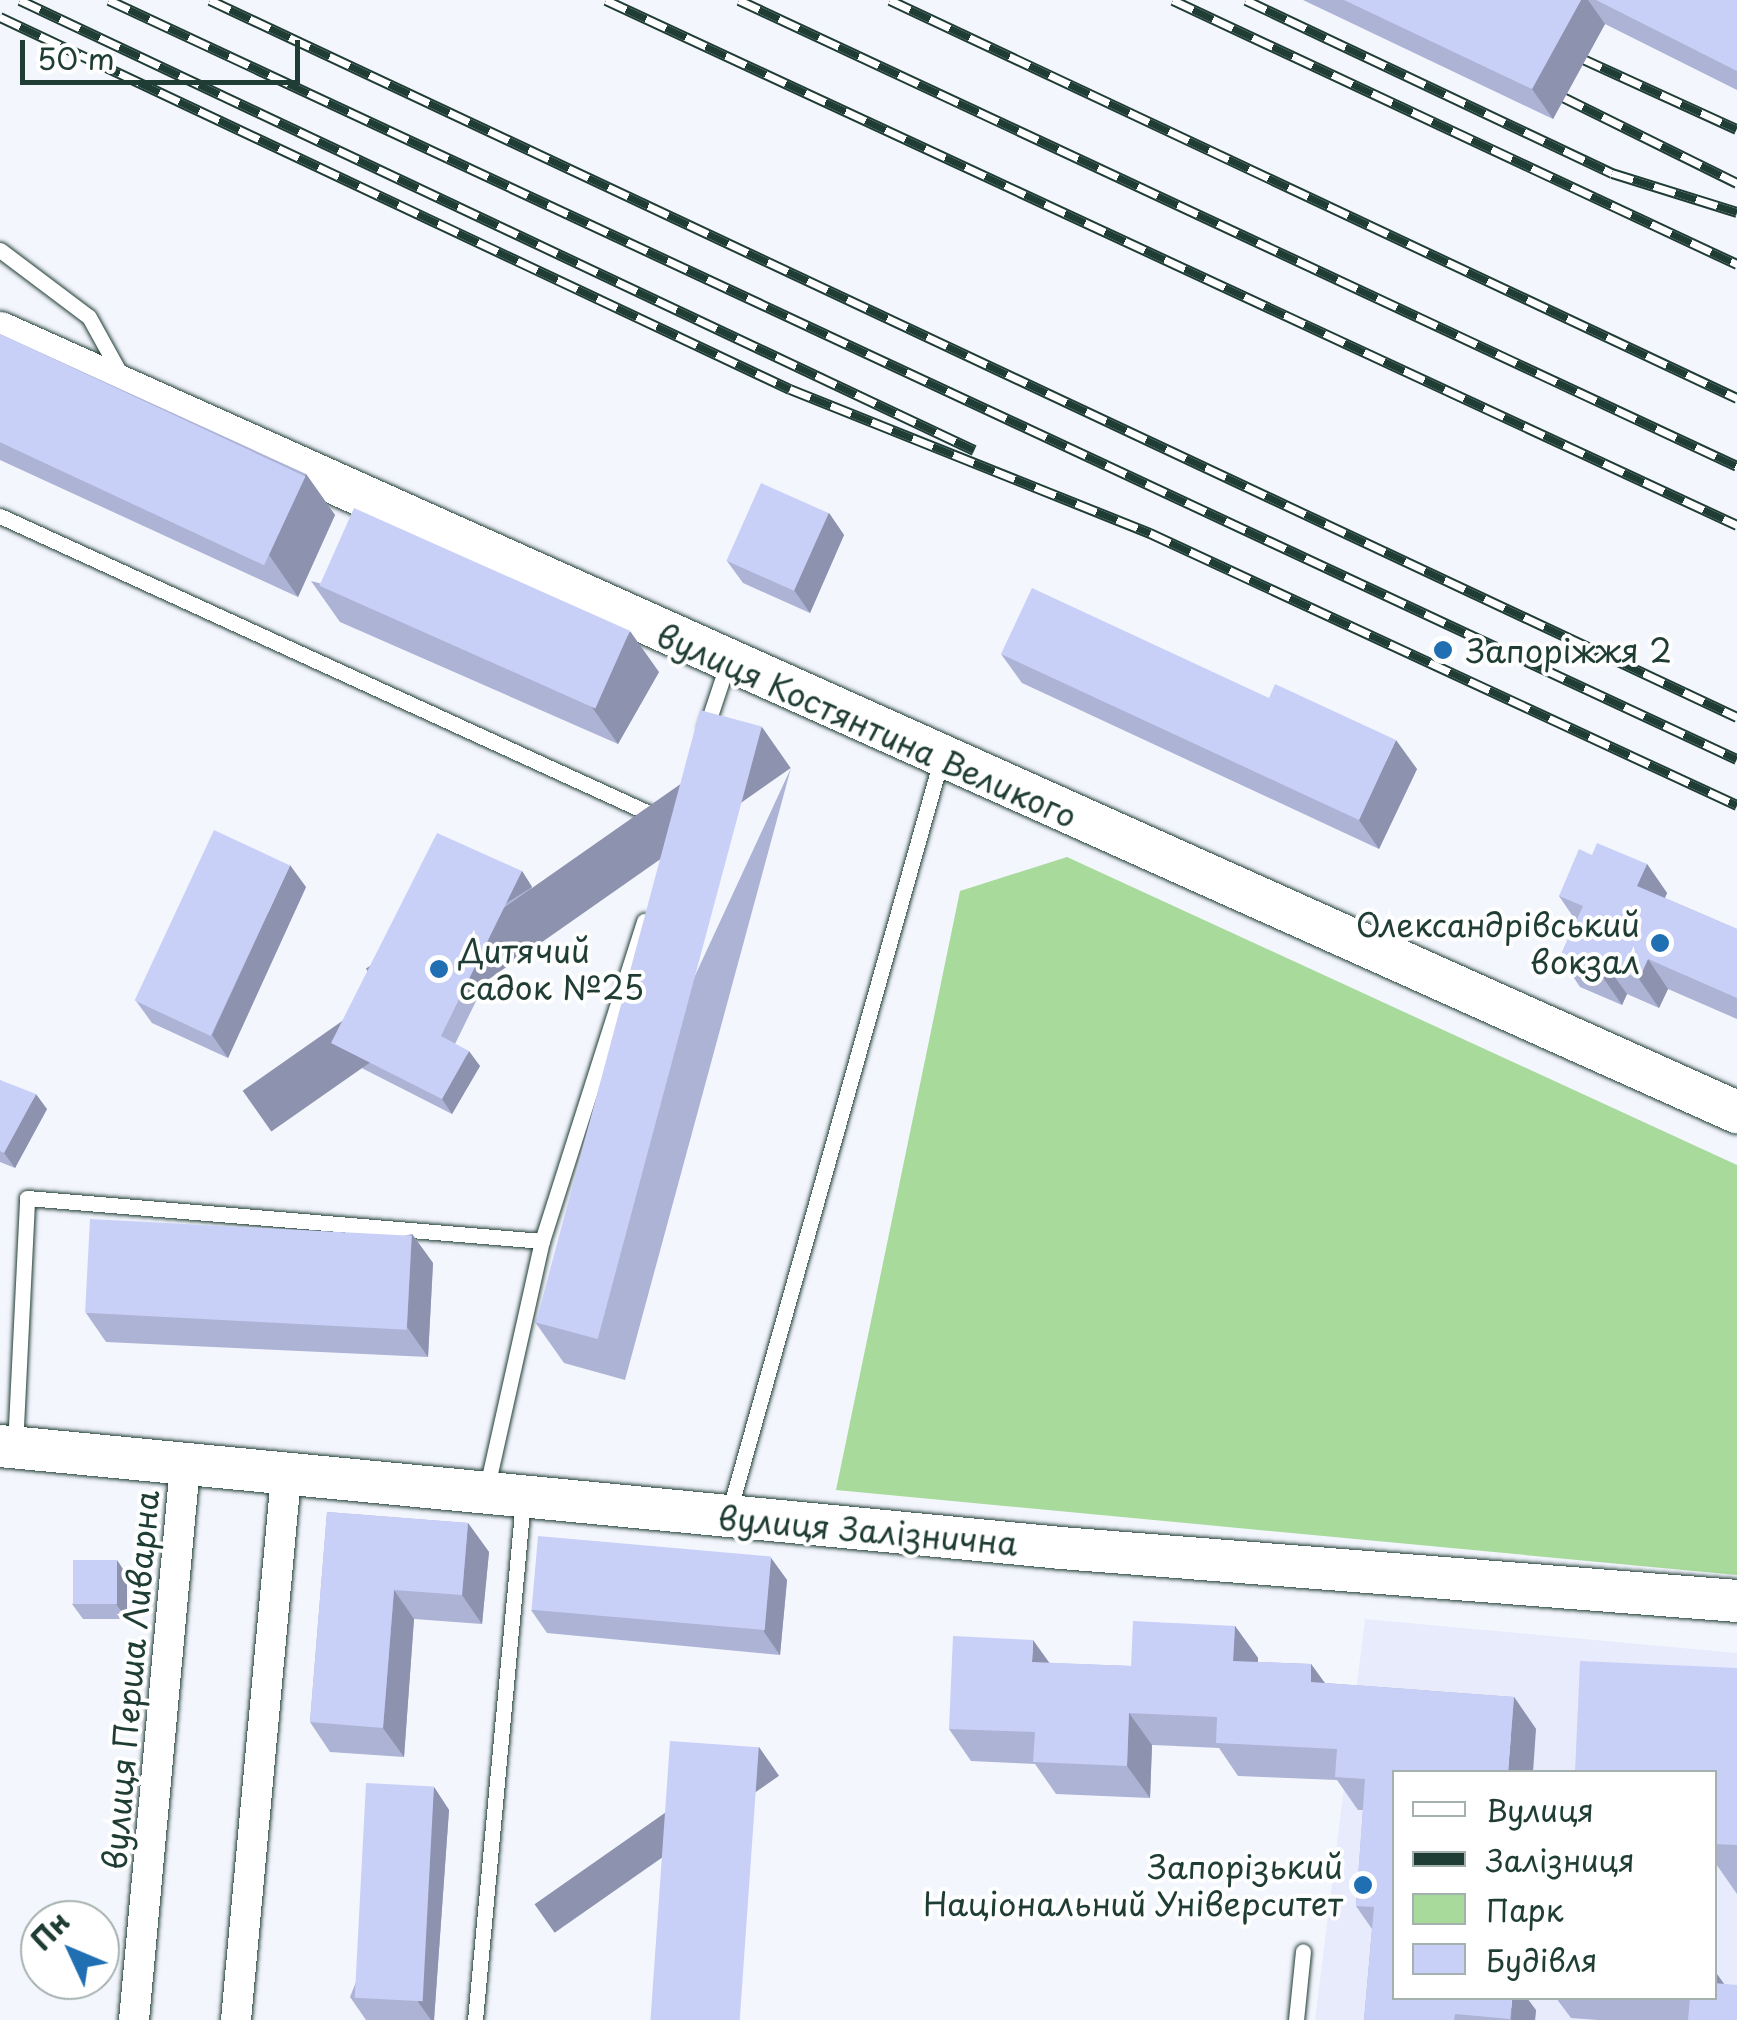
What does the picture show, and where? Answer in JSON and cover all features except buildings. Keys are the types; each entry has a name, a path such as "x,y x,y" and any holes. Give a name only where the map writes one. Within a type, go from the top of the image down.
{"street":[{"name":"вулиця Костянтина Великого","path":"0,333 941,760 1737,1112"},
{"name":"вулиця Залізнична","path":"8,1447 728,1518 1737,1601"},
{"name":"вулиця Перша Ливарна","path":"134,2020 184,1466"},
{"path":"236,2020 286,1476"}],"lane":[{"path":"0,250 89,317 130,392"},
{"path":"0,516 675,825"},
{"path":"698,752 728,662"},
{"path":"728,1518 941,760"},
{"path":"669,844 681,806"},
{"path":"475,2020 504,1497 542,1241 651,900"},
{"path":"8,1447 27,1198 542,1241"},
{"path":"1296,2020 1303,1950"}],"shaded area":[{"name":"Запорізький Національний Університет","path":"1365,1619 1737,1653 1737,2020 1315,2020"}],"green space":[{"path":"1067,857 1737,1165 1737,1575 836,1490 960,891"}],"railway":[{"path":"20,0 974,450"},
{"path":"109,0 1737,759"},
{"path":"210,0 1737,717"},
{"path":"606,0 1737,525"},
{"path":"739,0 1737,466"},
{"path":"890,0 1737,398"},
{"path":"1173,0 1737,264"},
{"path":"1246,0 1612,173 1737,212"},
{"path":"0,17 790,389 1150,533 1737,805"},
{"path":"1581,58 1737,129"},
{"path":"1563,97 1737,183"}],"place":[{"name":"Запоріжжя 2","path":"1443,650"},
{"name":"Олександрівський вокзал","path":"1660,943"},
{"name":"Дитячий садок №25","path":"439,969"},
{"name":"Запорізький Національний Університет","path":"1363,1885"}]}
